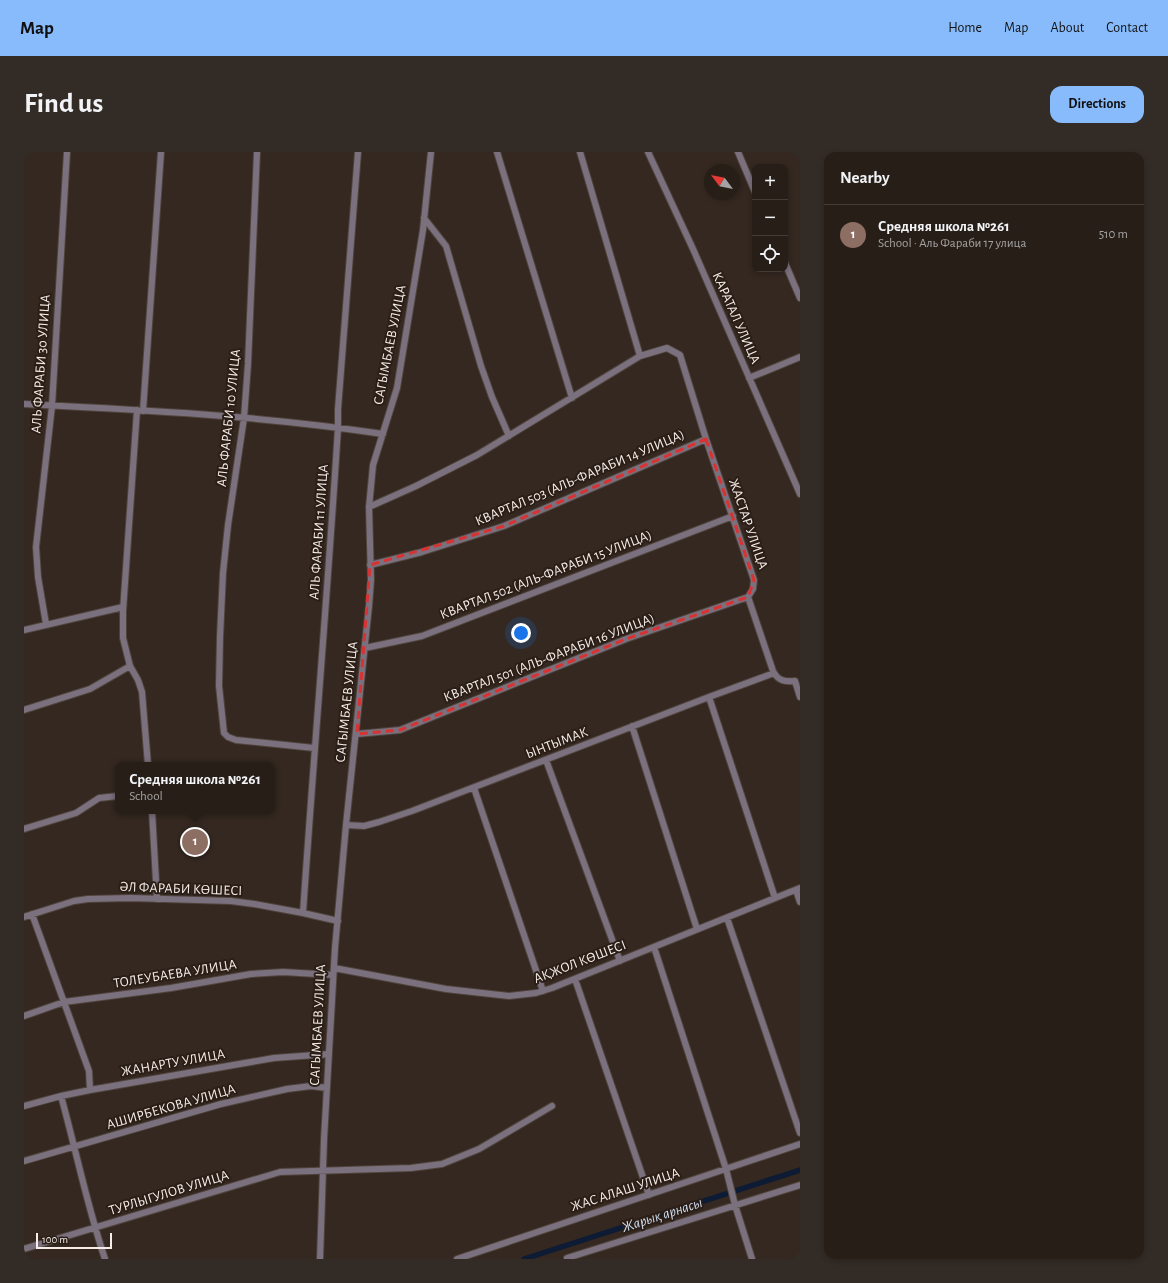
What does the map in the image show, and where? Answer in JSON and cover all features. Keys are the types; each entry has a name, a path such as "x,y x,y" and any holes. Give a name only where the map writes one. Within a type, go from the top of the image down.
{"street":[{"name":"АЛЬ ФАРАБИ 30 УЛИЦА","path":"46,624 38,577 36,547 52,406 67,152"},
{"path":"148,762 142,692 138,680 130,666 123,638 123,607 161,152"},
{"name":"АЛЬ ФАРАБИ 10 УЛИЦА","path":"257,152 249,348 244,418 228,525 223,573 219,686 224,733 228,737 236,740 314,748"},
{"name":"АЛЬ ФАРАБИ 11 УЛИЦА","path":"303,913 314,748 327,598 338,409 358,152"},
{"name":"САГЫМБАЕВ УЛИЦА","path":"320,1259 322,1171 333,975 346,825 369,606 369,507 373,465 397,388 423,230 431,152"},
{"path":"497,152 572,398"},
{"path":"369,507 416,486 477,455 640,356 580,152"},
{"name":"КАРАТАЛ УЛИЦА","path":"648,152 696,256 800,494"},
{"path":"738,152 752,185"},
{"path":"424,218 446,246 481,366 492,397 509,436"},
{"path":"788,270 800,298"},
{"name":"ЖАСТАР УЛИЦА","path":"640,356 667,348 680,355 706,439 754,580 753,589 748,597"},
{"path":"749,378 800,357"},
{"path":"24,404 244,418 383,434"},
{"name":"КВАРТАЛ 503 (АЛЬ-ФАРАБИ 14 УЛИЦА)","path":"370,565 422,552 504,526 706,439"},
{"name":"КВАРТАЛ 502 (АЛЬ-ФАРАБИ 15 УЛИЦА)","path":"365,648 422,636 733,516"},
{"path":"748,597 774,673 777,678 782,681 788,682 797,680 800,697"},
{"name":"КВАРТАЛ 501 (АЛЬ-ФАРАБИ 16 УЛИЦА)","path":"356,734 400,730 626,639 748,597"},
{"path":"24,630 123,607"},
{"path":"24,710 90,689 130,666"},
{"name":"ЫНТЫМАК","path":"346,825 364,826 379,822 474,788 632,726 774,673"},
{"path":"709,697 775,898"},
{"path":"632,726 697,930"},
{"path":"546,760 620,961"},
{"path":"474,788 544,991"},
{"path":"24,829 76,813 99,798 115,796"},
{"path":"152,814 157,899"},
{"path":"798,889 800,902"},
{"name":"АҚЖОЛ КӨШЕСІ","path":"334,968 446,989 509,996 536,993 575,979 798,889"},
{"name":"ӘЛ ФАРАБИ КӨШЕСІ","path":"24,917 88,898 231,901 303,913 338,921"},
{"path":"32,914 89,1071 90,1090"},
{"path":"727,918 800,1133"},
{"path":"654,947 726,1169 734,1205 752,1259"},
{"name":"ТОЛЕУБАЕВА УЛИЦА","path":"24,1016 64,1002 171,988 251,974 283,972 333,975"},
{"path":"575,979 649,1195"},
{"name":"ЖАНАРТУ УЛИЦА","path":"24,1106 90,1090 274,1058 329,1054"},
{"name":"АШИРБЕКОВА УЛИЦА","path":"24,1161 221,1104 287,1089 311,1086 327,1088"},
{"path":"61,1096 75,1146 94,1228 105,1259"},
{"name":"ТУРЛЫГУЛОВ УЛИЦА","path":"24,1249 280,1172 411,1168 442,1164 479,1150 552,1106"},
{"name":"ЖАС АЛАШ УЛИЦА","path":"457,1259 800,1144"},
{"path":"567,1258 734,1205 800,1186"}],"highlighted area":[{"path":"706,439 754,580 748,597 626,639 400,730 357,734 370,565 504,526"}],"waterway":[{"name":"Жарық арнасы","path":"524,1259 800,1170"}],"place":[{"name":"Средняя школа №261","path":"195,842"}]}
